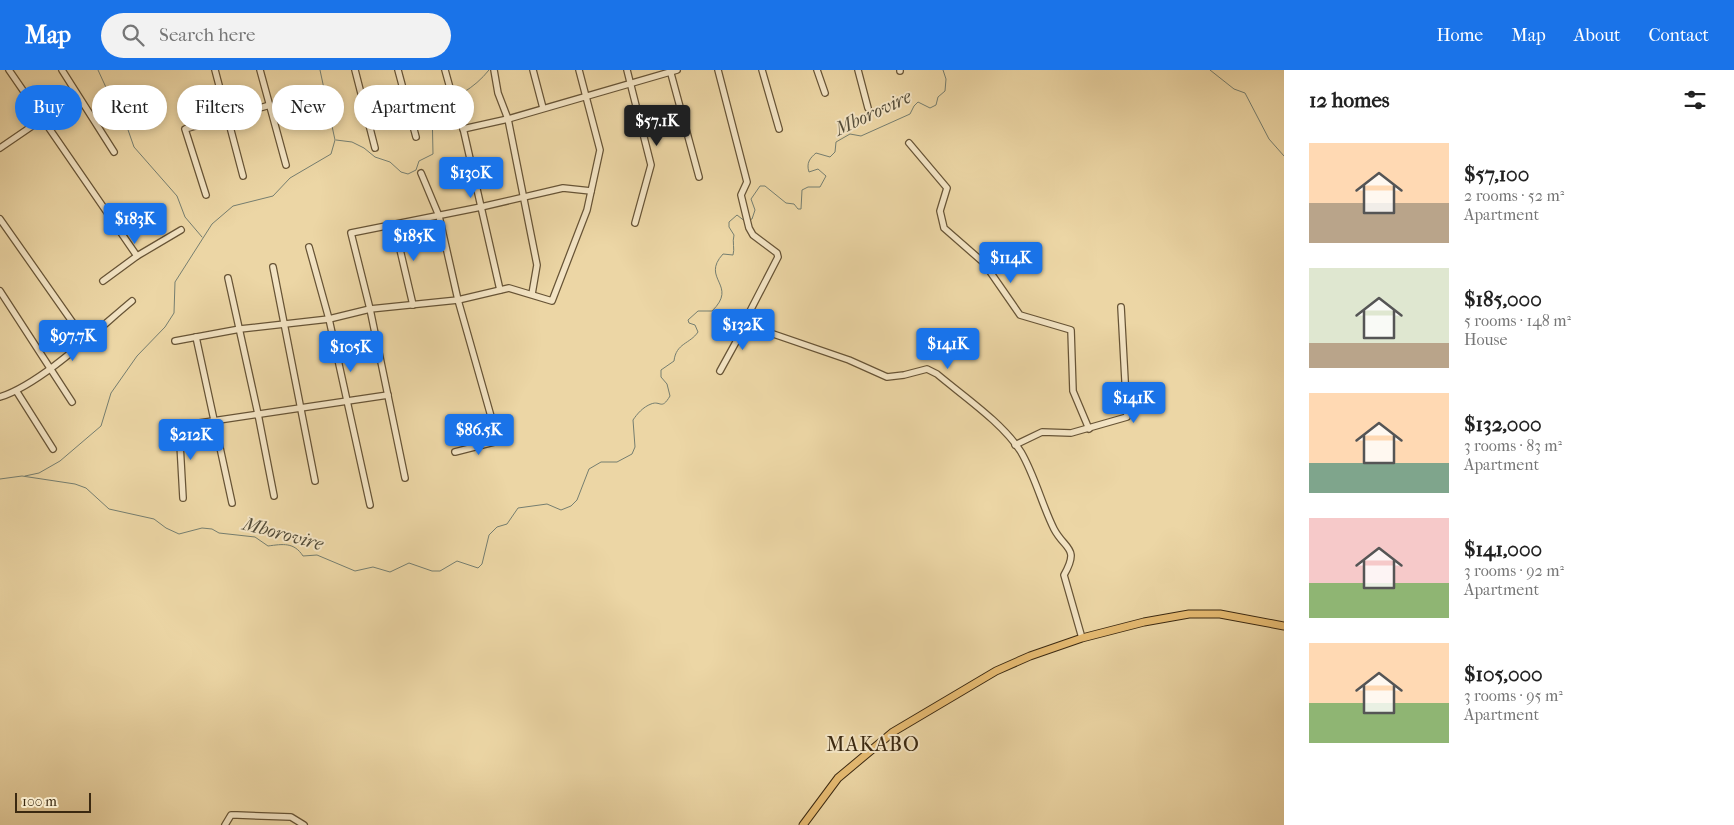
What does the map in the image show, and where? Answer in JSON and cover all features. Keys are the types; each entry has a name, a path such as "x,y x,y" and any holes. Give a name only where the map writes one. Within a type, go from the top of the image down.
{"main road":[{"path":"803,825 838,778 893,732 996,671 1030,656 1082,638 1190,614 1220,614 1284,626"}],"street":[{"path":"8,70 18,85"},
{"path":"62,70 114,152"},
{"path":"215,70 219,85"},
{"path":"260,70 286,165"},
{"path":"355,70 375,148"},
{"path":"398,70 416,137"},
{"path":"445,70 449,85"},
{"path":"494,70 498,93 508,118 537,265 532,294"},
{"path":"533,70 543,108"},
{"path":"175,341 240,329 329,319 370,309 458,300 509,288 552,301 587,210 600,150 579,70"},
{"path":"626,70 652,165 635,223"},
{"path":"718,70 747,182 741,195 742,206 752,235 776,253 778,257 747,317 747,322 720,371"},
{"path":"762,70 779,129"},
{"path":"817,70 825,93"},
{"path":"858,70 868,108"},
{"path":"474,126 673,71 699,176"},
{"path":"262,107 270,105"},
{"path":"0,139 2,147 27,130"},
{"path":"48,130 137,256"},
{"path":"185,130 206,195"},
{"path":"230,130 243,176"},
{"path":"463,130 500,290"},
{"path":"909,143 947,188 940,211 944,228 984,263 1020,315 1071,330 1073,391 1089,429"},
{"path":"421,173 439,216 458,300 498,441 455,452"},
{"path":"405,478 370,309 351,233 524,198 563,188 591,191"},
{"path":"0,219 85,340"},
{"path":"394,224 413,305"},
{"path":"103,281 137,256 182,230"},
{"path":"309,247 329,319 370,505"},
{"path":"273,266 315,481"},
{"path":"228,278 274,496"},
{"path":"0,291 72,402"},
{"path":"0,397 17,392 50,368 132,301"},
{"path":"1015,445 1042,432 1070,433 1127,417 1120,306"},
{"path":"747,322 750,326 849,360 888,376 904,375 927,369 937,374 988,418 1021,453 1055,532 1068,546 1070,564 1064,575 1082,638"},
{"path":"196,337 232,503"},
{"path":"17,392 53,448"},
{"path":"183,498 179,426 388,395"},
{"path":"225,825 231,816 237,814 290,818 304,825"}],"waterway":[{"path":"98,70 115,107 127,127 134,147 177,196 185,217 202,237"},
{"path":"25,476 39,473 60,461 101,426 111,393 137,356 165,327 174,313 175,282 212,224 233,206 273,196 290,178 331,154 335,140 320,70"},
{"path":"336,140 352,142 364,148 375,157 390,162 401,172 408,174 416,170 419,161 433,154 432,107 463,93 477,83 489,70"},
{"name":"Mborovire","path":"749,220 752,219 755,210 751,199 760,186 765,186 786,203 794,204 798,209 801,209 802,190 808,187 820,187 826,176 818,169 809,172 809,161 816,153 830,157 835,152 836,142 850,134 861,136 910,114 918,102 930,108 936,105 938,97 945,91 946,79 943,70"},
{"name":"Mborovire","path":"1210,70 1234,89 1245,93 1269,139 1284,156"},
{"name":"Mborovire","path":"0,479 22,476 75,484 86,488 109,509 154,519 166,528 179,534 202,528 212,529 219,533 255,537 268,546 292,546 300,551 303,556 317,555 355,571 373,567 390,572 409,563 432,571 440,571 457,561 478,568 482,564 489,535 497,527 507,524 518,508 547,504 561,510 571,506 577,500 589,469 601,462 617,462 632,454 635,447 633,420 648,405 665,403 670,396 667,384 661,377 661,370 674,361 680,347 698,332 695,325 689,323 688,320 698,311 712,311 722,295 715,270 723,254 733,255 734,253 734,235 729,227 729,222 737,215 746,222"}],"district":[{"name":"MAKABO","path":"873,744"}]}
